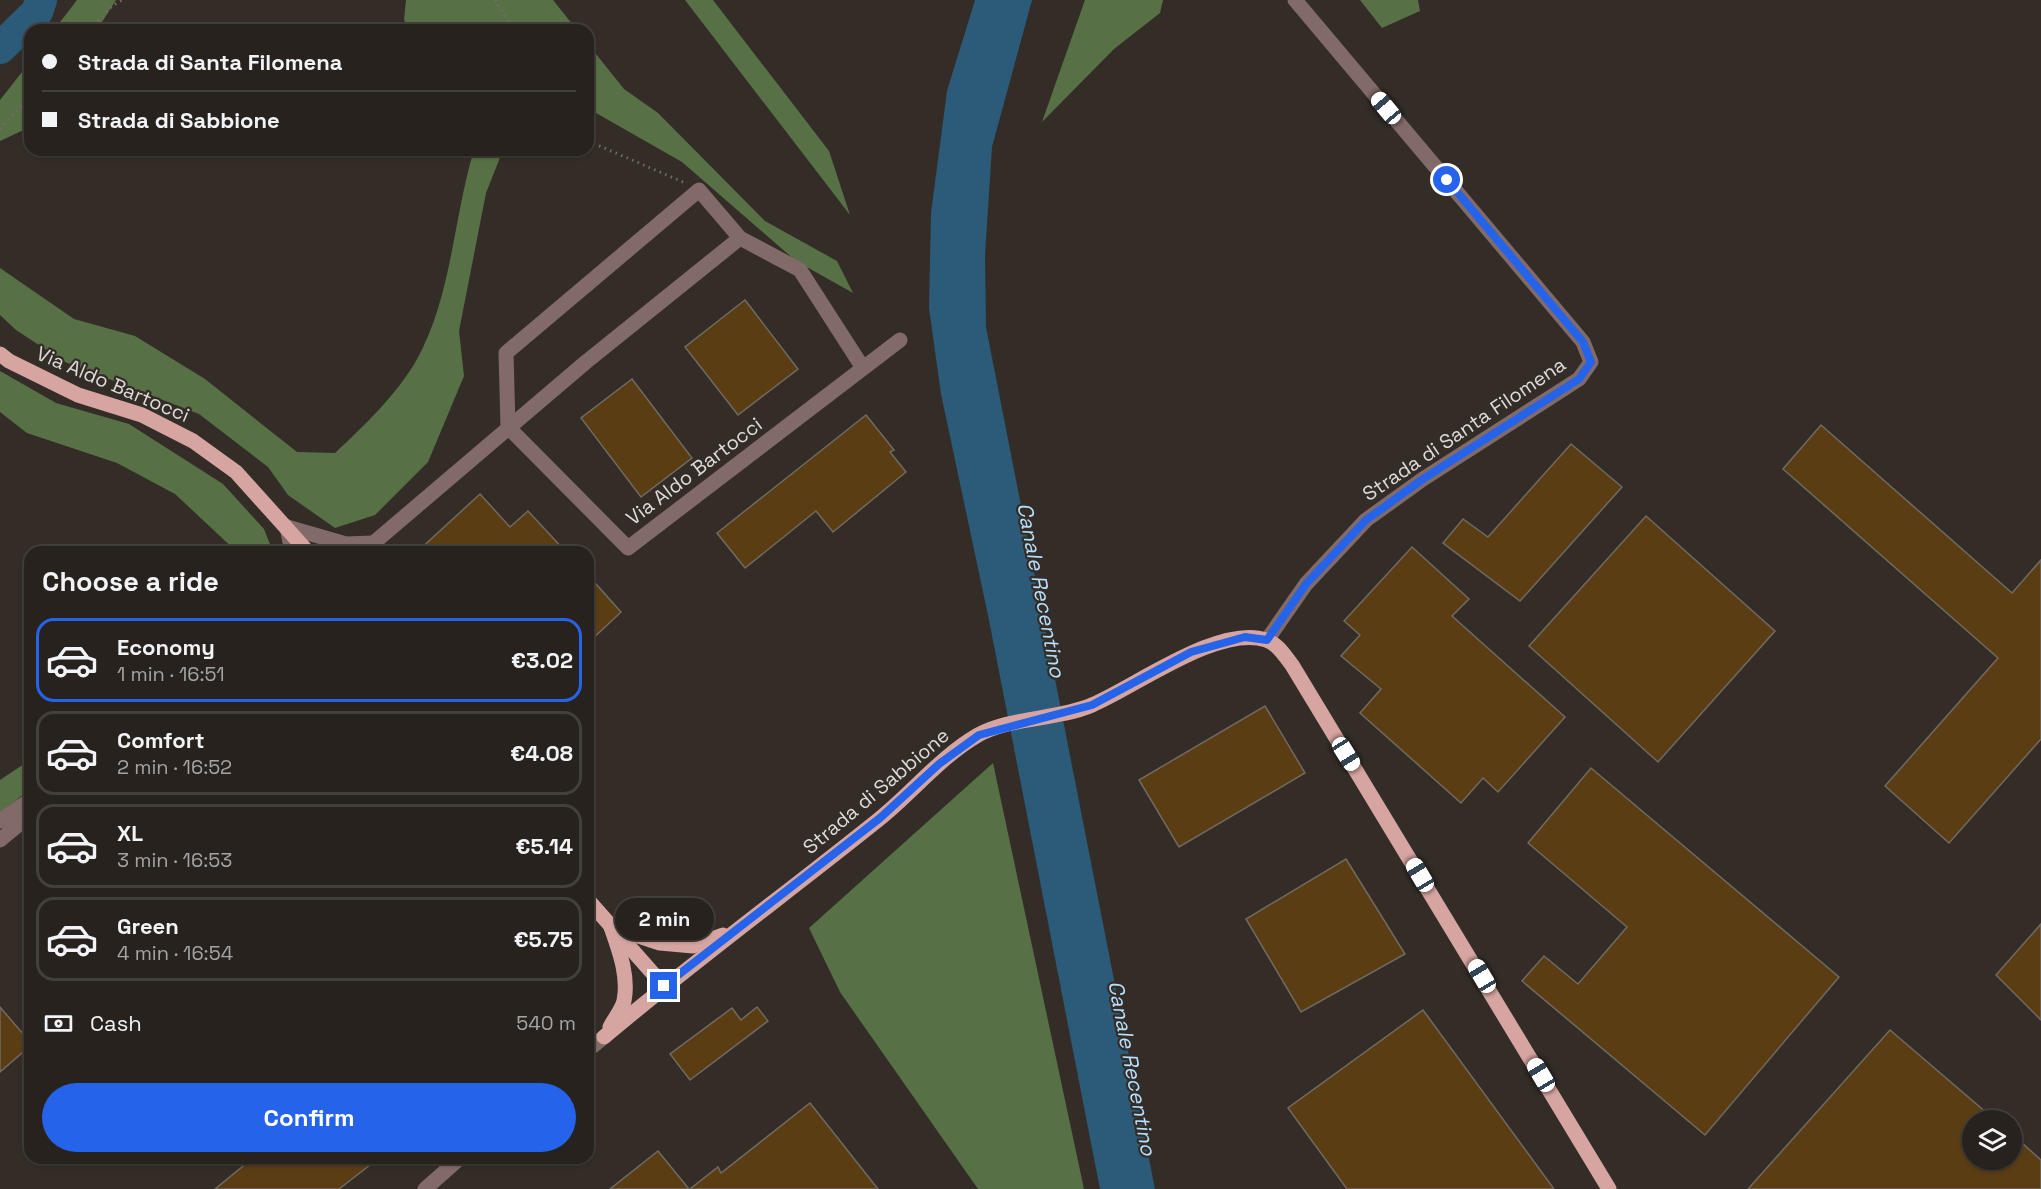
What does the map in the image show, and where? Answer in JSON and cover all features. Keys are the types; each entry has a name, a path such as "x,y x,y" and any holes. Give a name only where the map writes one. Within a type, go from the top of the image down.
{"main road":[{"name":"Via Aldo Bartocci","path":"0,354 9,361 78,395 142,416 193,441 236,472 303,546"},
{"name":"Strada di Sabbione","path":"604,1037 664,986 880,818 939,764 979,735 1092,705 1191,652 1245,637 1267,640"},
{"path":"1267,640 1279,648 1292,665 1609,1189"},
{"path":"594,907 664,986"},
{"path":"611,927 660,943 693,946 739,929"},
{"path":"604,1037 624,1003 622,957 611,927"}],"street":[{"name":"Strada di Santa Filomena","path":"1267,640 1306,584 1366,520 1423,479 1579,379 1591,362 1583,342 1295,0"},
{"path":"508,427 506,353 699,190 740,238 800,270 863,368"},
{"path":"372,546 508,427 740,238"},
{"name":"Via Aldo Bartocci","path":"508,427 628,548 900,339"},
{"path":"291,546 287,527 355,546"},
{"path":"0,821 24,804"},
{"path":"0,840 24,820"},
{"name":"Strada di Sabbione","path":"594,1045 604,1037"},
{"path":"425,1189 453,1164"}],"path":[{"path":"96,24 112,6 122,0"},
{"path":"495,0 510,24"},
{"path":"0,129 24,103"},
{"path":"594,144 699,190"}],"green space":[{"path":"77,0 116,0 101,24 59,24"},
{"path":"406,0 553,0 572,24 406,24 404,20"},
{"path":"685,0 713,0 829,151 850,215"},
{"path":"1085,0 1163,0 1160,13 1114,49 1042,122"},
{"path":"1360,0 1418,0 1420,11 1382,28"},
{"path":"594,52 624,89 658,113 765,221 837,261 853,293 796,261 682,162 596,113"},
{"path":"24,70 24,130 0,141 0,100"},
{"path":"472,156 501,156 486,193 459,331 464,376 428,462 375,515 335,528 288,495 268,467 199,414 65,362 16,330 0,315 0,268 74,319 135,336 205,379 297,452 335,453 399,386 416,361 428,336 445,284"},
{"path":"0,371 56,403 129,424 223,484 264,529 271,546 231,546 175,494 117,463 27,433 0,412"},
{"path":"993,763 1084,1189 978,1189 840,992 809,928"},
{"path":"24,764 24,794 0,813 0,780"}],"water":[{"path":"975,0 1032,0 992,147 985,255 986,327 1155,1189 1100,1189 989,620 941,394 929,308 931,213 947,91"}],"building":[{"path":"745,300 798,369 738,415 685,347"},
{"path":"632,379 692,458 641,497 581,418"},
{"path":"866,415 894,450 890,452 906,472 833,532 816,511 745,568 717,533"},
{"path":"1821,425 2012,593 2041,560 2041,739 1949,843 1885,786 1998,658 1783,469"},
{"path":"1571,444 1622,487 1520,601 1443,543 1463,519 1488,537"},
{"path":"480,494 510,527 528,511 560,546 424,546"},
{"path":"1646,516 1775,631 1658,762 1529,646"},
{"path":"1412,547 1469,599 1452,616 1565,717 1498,792 1483,778 1461,803 1360,713 1381,689 1341,656 1360,635 1344,621"},
{"path":"594,582 621,612 594,637"},
{"path":"1265,706 1305,773 1179,847 1139,780"},
{"path":"1591,768 1839,977 1705,1135 1522,981 1544,956 1578,984 1627,927 1528,843"},
{"path":"1346,859 1405,954 1301,1012 1246,919"},
{"path":"2041,924 2041,1020 1996,975"},
{"path":"0,1007 24,1035 24,1051 0,1072"},
{"path":"757,1007 768,1021 690,1080 670,1054 732,1008 741,1020"},
{"path":"1423,1010 1554,1189 1347,1189 1288,1108"},
{"path":"1890,1030 1983,1110 1962,1110 1962,1170 2022,1170 2022,1143 2041,1160 2041,1189 1748,1189"},
{"path":"810,1103 878,1189 690,1189 718,1167 721,1173"},
{"path":"658,1151 689,1189 610,1189"},
{"path":"246,1164 371,1164 339,1189 215,1189"}],"waterway":[{"path":"25,24 37,12 41,0"},
{"path":"0,48 24,25"}],"route":[{"path":"664,986 880,818 939,764 979,735 1092,705 1191,652 1245,637 1267,640 1306,584 1366,520 1423,479 1579,379 1591,362 1583,342 1447,180"}],"water label":[{"name":"Canale Recentino","path":"1041,590"},
{"name":"Canale Recentino","path":"1132,1068"}]}
